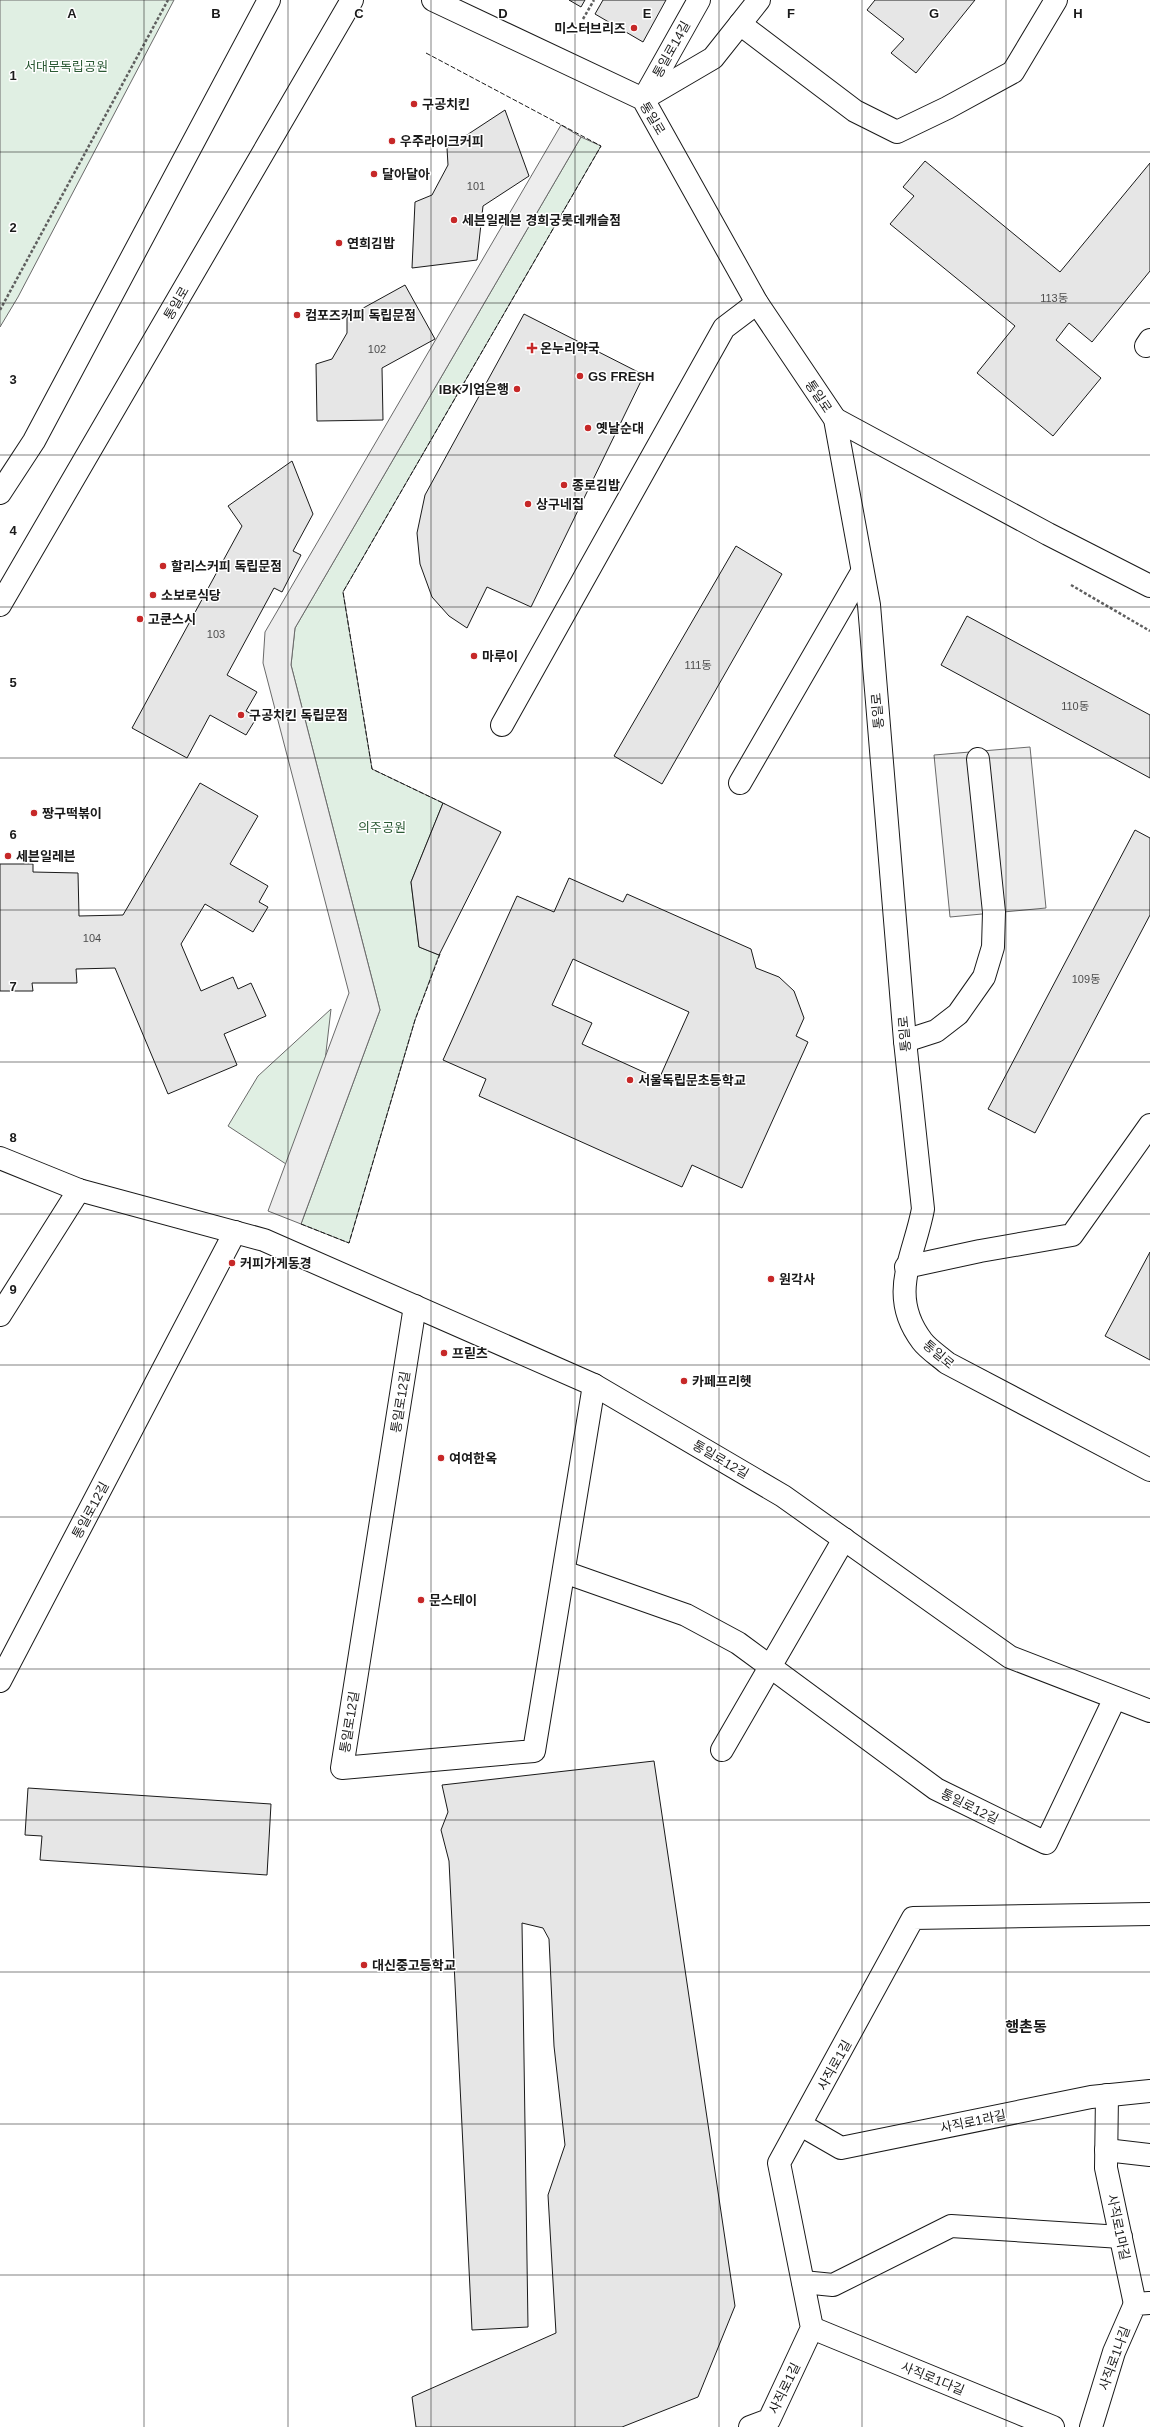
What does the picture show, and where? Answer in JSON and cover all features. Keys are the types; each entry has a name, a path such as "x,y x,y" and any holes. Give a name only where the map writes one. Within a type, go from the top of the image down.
{"street":[{"path":"0,493 34,441 270,0"},
{"name":"통일로","path":"0,605 352,0"},
{"name":"통일로","path":"433,0 643,99 757,303 835,419 868,605 905,1041 923,1209 918,1234 906,1267 903,1296 908,1319 922,1342 947,1364 1150,1470"},
{"name":"통일로14길","path":"643,99 699,0"},
{"path":"643,99 713,58 759,0"},
{"path":"740,24 855,111 897,132 947,108 1012,72 1056,0"},
{"path":"502,725 724,328 757,303"},
{"path":"835,419 1048,534 1150,586"},
{"path":"740,783 862,572"},
{"path":"905,1041 936,1031 958,1014 984,977 993,947 994,912 978,759"},
{"path":"906,1267 980,1251 1072,1235 1150,1125"},
{"name":"통일로12길","path":"0,1158 79,1190 264,1240 594,1385 784,1496 1010,1657 1150,1711"},
{"path":"0,1315 79,1190"},
{"name":"통일로12길","path":"0,1681 235,1232"},
{"name":"통일로12길","path":"415,1306 342,1768 534,1751 594,1385"},
{"path":"722,1750 844,1539"},
{"name":"통일로12길","path":"564,1572 686,1615 738,1643 936,1790 1046,1843 1115,1698"},
{"name":"사직로1길","path":"763,2425 812,2328 779,2163 913,1918 1150,1914"},
{"name":"사직로1라길","path":"801,2125 841,2148 1107,2095 1150,2091"},
{"name":"사직로1마길","path":"1107,2095 1106,2168 1121,2237 1143,2304"},
{"path":"1106,2150 1150,2155"},
{"path":"802,2282 833,2285 951,2226 1121,2237"},
{"name":"사직로1나길","path":"1090,2427 1114,2352 1143,2304"},
{"name":"사직로1다길","path":"812,2328 1053,2427"}],"path":[{"path":"0,310 168,0"},
{"path":"583,19 594,0"},
{"path":"1073,587 1150,631"}],"green space":[{"name":"서대문독립공원","path":"0,0 174,0 18,297 0,327"},
{"name":"의주공원","path":"581,137 601,146 343,592 372,769 443,803 411,882 419,947 439,955 415,1020 349,1243 301,1224 380,1010 291,665 295,628"},
{"path":"331,1009 316,1139 286,1164 228,1126 258,1076"}],"shaded area":[{"path":"561,125 581,137 295,628 291,665 380,1010 301,1224 268,1211 349,993 263,663 265,632"},
{"path":"1030,747 1046,908 950,917 934,755"}],"building":[{"path":"569,0 585,0 581,7"},
{"name":"미스터브리즈","path":"603,0 666,0 643,42 595,14"},
{"path":"875,0 975,0 916,73 891,53 904,39 867,10"},
{"path":"505,110 529,176 483,206 477,260 412,268 415,202 432,195 448,165 447,148"},
{"path":"925,161 1060,272 1150,163 1150,271 1092,342 1069,323 1056,340 1101,378 1053,436 977,373 1015,326 890,224 914,196 903,187"},
{"path":"405,285 435,339 382,368 383,420 317,421 316,364 332,359 347,333 347,317"},
{"path":"524,314 644,375 531,607 487,587 467,628 449,616 432,597 420,564 417,533 425,495"},
{"path":"292,461 313,514 293,551 301,555 282,592 274,588 227,675 257,692 246,711 257,717 246,735 210,715 187,758 132,728 242,526 228,506"},
{"path":"736,546 782,574 662,784 614,756"},
{"path":"967,616 1150,715 1150,778 941,665"},
{"path":"200,783 258,816 230,864 268,886 259,902 268,907 253,932 205,904 181,944 201,991 233,977 238,989 251,983 266,1016 224,1034 237,1065 168,1094 115,968 76,969 77,983 32,983 33,991 0,991 0,864 33,864 33,872 78,873 79,916 123,915"},
{"path":"443,803 501,832 439,955 419,947 411,882"},
{"path":"1135,830 1150,838 1150,915 1035,1133 988,1109"},
{"path":"569,878 623,902 627,894 751,949 756,968 779,977 794,991 804,1018 796,1036 808,1042 742,1188 692,1165 682,1187 479,1096 486,1079 443,1060 517,896 554,912","holes":["573,959 689,1012 659,1079 582,1044 592,1023 552,1005"]},
{"path":"1150,1252 1150,1360 1105,1336"},
{"name":"대신중고등학교","path":"654,1761 735,2306 698,2397 622,2427 416,2427 412,2397 556,2333 548,2195 565,2145 554,2046 549,1939 543,1928 522,1923 528,2327 472,2330 449,1861 441,1830 448,1812 442,1785"},
{"path":"28,1788 271,1804 267,1875 40,1860 42,1836 25,1835"}],"fence":[{"path":"426,53 601,146 343,592 372,769 445,804"},
{"path":"301,1224 349,1243 415,1020 440,954"}],"place":[{"name":"미스터브리즈","path":"634,28"},
{"name":"구공치킨","path":"414,104"},
{"name":"우주라이크커피","path":"392,141"},
{"name":"달아달아","path":"374,174"},
{"name":"세븐일레븐 경희궁롯데캐슬점","path":"454,220"},
{"name":"연희김밥","path":"339,243"},
{"name":"컴포즈커피 독립문점","path":"297,315"},
{"name":"온누리약국","path":"532,348"},
{"name":"GS FRESH","path":"580,376"},
{"name":"IBK기업은행","path":"517,389"},
{"name":"옛날순대","path":"588,428"},
{"name":"종로김밥","path":"564,485"},
{"name":"상구네집","path":"528,504"},
{"name":"할리스커피 독립문점","path":"163,566"},
{"name":"소보로식당","path":"153,595"},
{"name":"고쿤스시","path":"140,619"},
{"name":"마루이","path":"474,656"},
{"name":"구공치킨 독립문점","path":"241,715"},
{"name":"짱구떡볶이","path":"34,813"},
{"name":"세븐일레븐","path":"8,856"},
{"name":"서울독립문초등학교","path":"630,1080"},
{"name":"커피가게동경","path":"232,1263"},
{"name":"원각사","path":"771,1279"},
{"name":"프릳츠","path":"444,1353"},
{"name":"카페프리헷","path":"684,1381"},
{"name":"여여한옥","path":"441,1458"},
{"name":"문스테이","path":"421,1600"},
{"name":"대신중고등학교","path":"364,1965"}],"district":[{"name":"행촌동","path":"1026,2027"}]}
